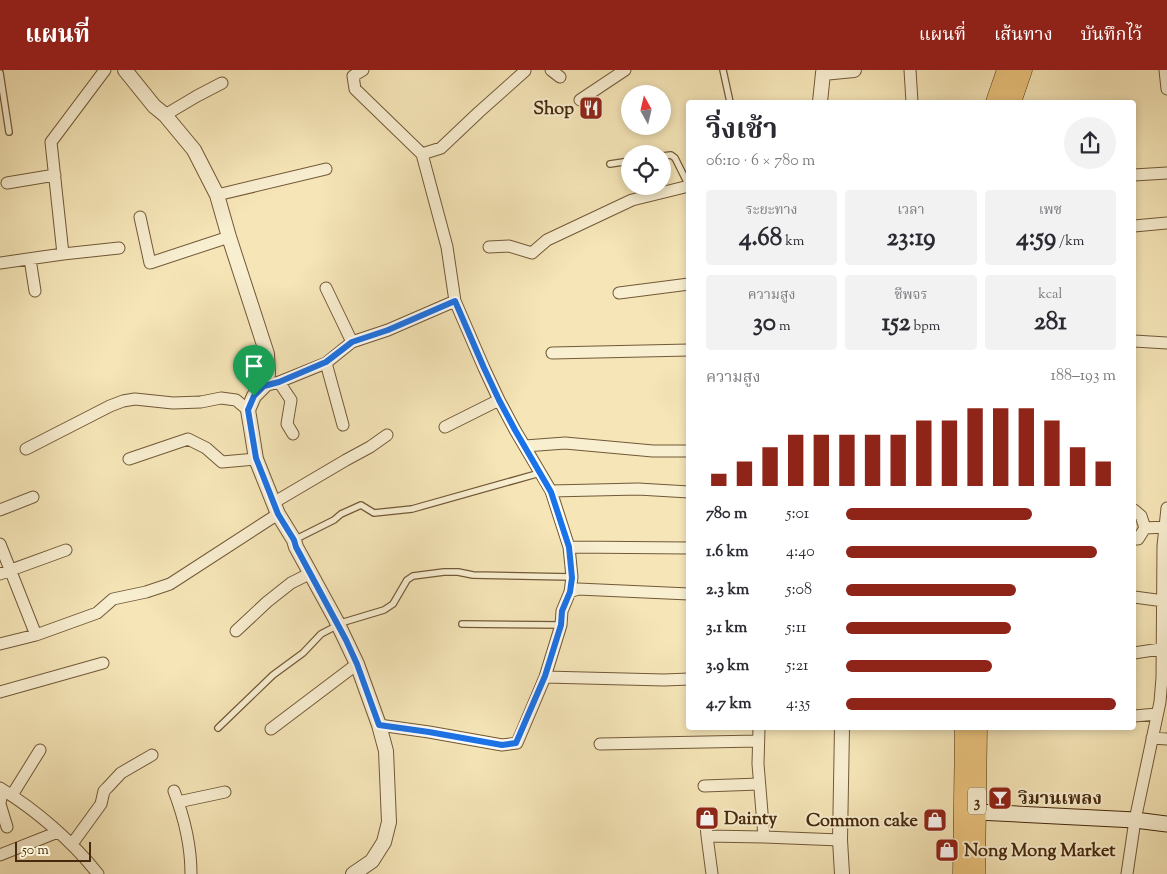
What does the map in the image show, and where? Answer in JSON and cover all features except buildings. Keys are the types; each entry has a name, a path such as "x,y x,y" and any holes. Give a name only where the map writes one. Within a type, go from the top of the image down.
{"main road":[{"path":"996,100 1006,70"},
{"path":"1013,100 1023,70"},
{"name":"3","path":"962,874 964,730"},
{"name":"3","path":"976,874 978,730"},
{"path":"977,812 1135,820 1167,824"}],"street":[{"path":"63,254 51,142 106,70"},
{"path":"124,70 194,150 217,195 267,354 268,374 264,386 254,396 248,410 256,458 276,509 294,540 357,664 379,725 386,751 389,822 384,842 372,861 353,874"},
{"path":"363,70 353,76 355,90 422,154 447,247 455,301 499,400 551,492 569,547 572,578 570,592 562,611 561,625 545,676 516,743 502,745 379,725"},
{"path":"580,100 625,70"},
{"path":"820,100 823,72 854,70"},
{"path":"910,70 912,100"},
{"path":"1165,70 1167,89"},
{"path":"422,154 441,148 525,72"},
{"path":"166,116 222,83"},
{"path":"217,195 326,169"},
{"path":"1136,176 1167,173"},
{"path":"7,183 55,175"},
{"path":"489,247 510,246 532,252 547,240 632,200 686,187"},
{"path":"140,217 150,263 229,238"},
{"path":"1136,226 1167,223"},
{"path":"0,263 120,248"},
{"path":"30,259 35,291"},
{"path":"620,293 686,284"},
{"path":"326,288 352,342"},
{"path":"264,386 279,382 326,362 352,342 388,330 455,301"},
{"path":"1136,341 1167,343"},
{"path":"552,353 686,350"},
{"path":"326,362 343,425"},
{"path":"279,382 291,400 287,424 292,434"},
{"path":"26,449 110,406 135,399 173,403 202,402 221,398 236,400 248,410"},
{"path":"445,427 499,400"},
{"path":"0,644 36,635 97,613 112,599 146,592 170,584 346,460 387,435"},
{"path":"129,459 188,438 206,448 222,462 256,458"},
{"path":"525,446 565,443 653,451 686,452"},
{"path":"551,492 638,488 686,492"},
{"path":"0,510 33,497"},
{"path":"1127,874 1135,820 1165,678 1164,601 1167,508"},
{"path":"1136,512 1142,516 1145,528 1138,540 1136,540"},
{"path":"1145,528 1166,527"},
{"path":"0,544 6,572 36,635"},
{"path":"569,547 686,548"},
{"path":"6,572 66,550"},
{"path":"236,631 291,583 311,573"},
{"path":"570,592 578,589 686,594"},
{"path":"1136,597 1164,601"},
{"path":"1136,653 1165,648"},
{"path":"0,692 103,663"},
{"path":"271,729 357,664"},
{"path":"545,676 686,679"},
{"path":"1136,716 1157,714"},
{"path":"759,730 759,784 764,836"},
{"path":"842,730 840,840 842,874"},
{"path":"1152,738 1167,739"},
{"path":"600,744 758,741"},
{"path":"7,827 0,804 5,791 40,750"},
{"path":"72,844 101,804 106,788 121,773 152,755"},
{"path":"704,786 759,784"},
{"path":"174,790 185,824 191,874"},
{"path":"5,791 72,844 98,874"},
{"path":"178,802 224,792"},
{"path":"705,814 712,874"},
{"path":"0,854 58,832"},
{"path":"707,836 764,836 840,840"}],"lane":[{"path":"723,70 730,100"},
{"path":"0,73 9,132"},
{"path":"671,155 675,158 686,180"},
{"path":"610,164 621,162"},
{"path":"294,540 361,505 374,513 412,509 540,473"},
{"path":"218,728 273,674 303,653 321,634 337,623 384,610 392,604 407,580 413,576 458,572 473,575 572,578"},
{"path":"462,624 561,625"}],"place":[{"name":"Shop","path":"591,108"},
{"name":"วิมานเพลง","path":"1000,798"},
{"name":"Dainty","path":"707,818"},
{"name":"Common cake","path":"935,820"},
{"name":"Nong Mong Market","path":"947,850"}],"route":[{"path":"455,301 499,400 551,492 569,547 572,578 570,592 562,611 561,625 545,676 516,743 502,745 379,725 357,664 294,540 278,514 256,458 248,410 254,396 264,386 279,382 326,362 352,342 388,330 455,301"}]}
